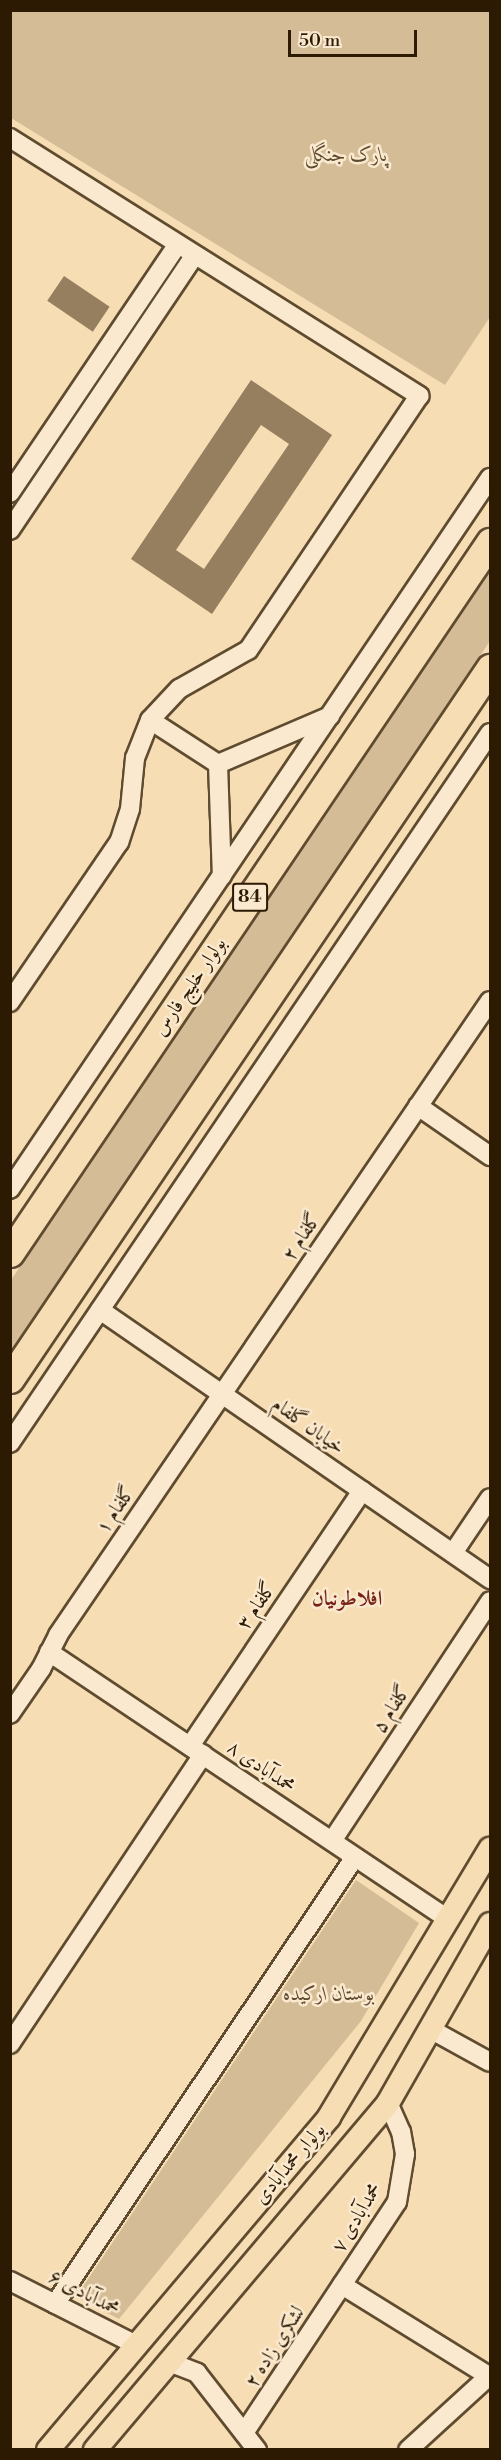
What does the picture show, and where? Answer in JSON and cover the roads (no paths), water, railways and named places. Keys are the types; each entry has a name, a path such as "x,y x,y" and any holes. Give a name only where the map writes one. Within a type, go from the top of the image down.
{"highway":[{"name":"بولوار خلیج فارس","path":"10,1253 490,542"},
{"path":"10,1379 490,668"}],"main road":[{"name":"بولوار محمدآبادی","path":"48,2450 329,2117 490,1849"},
{"name":"بولوار محمدآبادی","path":"95,2450 388,2103 490,1924"},
{"path":"136,2345 169,2362"}],"street":[{"path":"10,138 419,396 248,650 179,689 150,720 135,758 130,809 119,842 10,1002"},
{"path":"10,493 178,244"},
{"path":"10,530 195,255"},
{"path":"10,1189 490,478"},
{"path":"218,764 330,715"},
{"path":"150,720 218,764"},
{"path":"10,1443 490,733"},
{"path":"218,764 222,876"},
{"name":"گلفام ۲","path":"222,1394 490,1000"},
{"path":"418,1106 490,1156"},
{"name":"خیابان گلفام","path":"100,1310 490,1579"},
{"name":"گلفام ۱","path":"10,1714 222,1394"},
{"name":"گلفام ۳","path":"10,2044 362,1491"},
{"path":"453,1553 490,1498"},
{"name":"گلفام ۵","path":"332,1841 490,1601"},
{"name":"محمدآبادی ۸","path":"49,1652 448,1919"},
{"path":"56,2304 355,1857"},
{"path":"430,2029 490,2062"},
{"name":"محمدآبادی ۷","path":"342,2285 396,2202 404,2178 401,2132 388,2103"},
{"name":"محمدآبادی ۶","path":"10,2281 136,2345"},
{"path":"342,2285 490,2375 408,2450"},
{"name":"لشکری زاده ۲","path":"244,2433 342,2285"},
{"path":"169,2362 197,2373 257,2450"}],"district":[{"name":"افلاطونیان","path":"347,1599"}],"park label":[{"name":"پارک جنگلی","path":"346,155"},
{"name":"بوستان ارکیده","path":"329,1994"}]}
